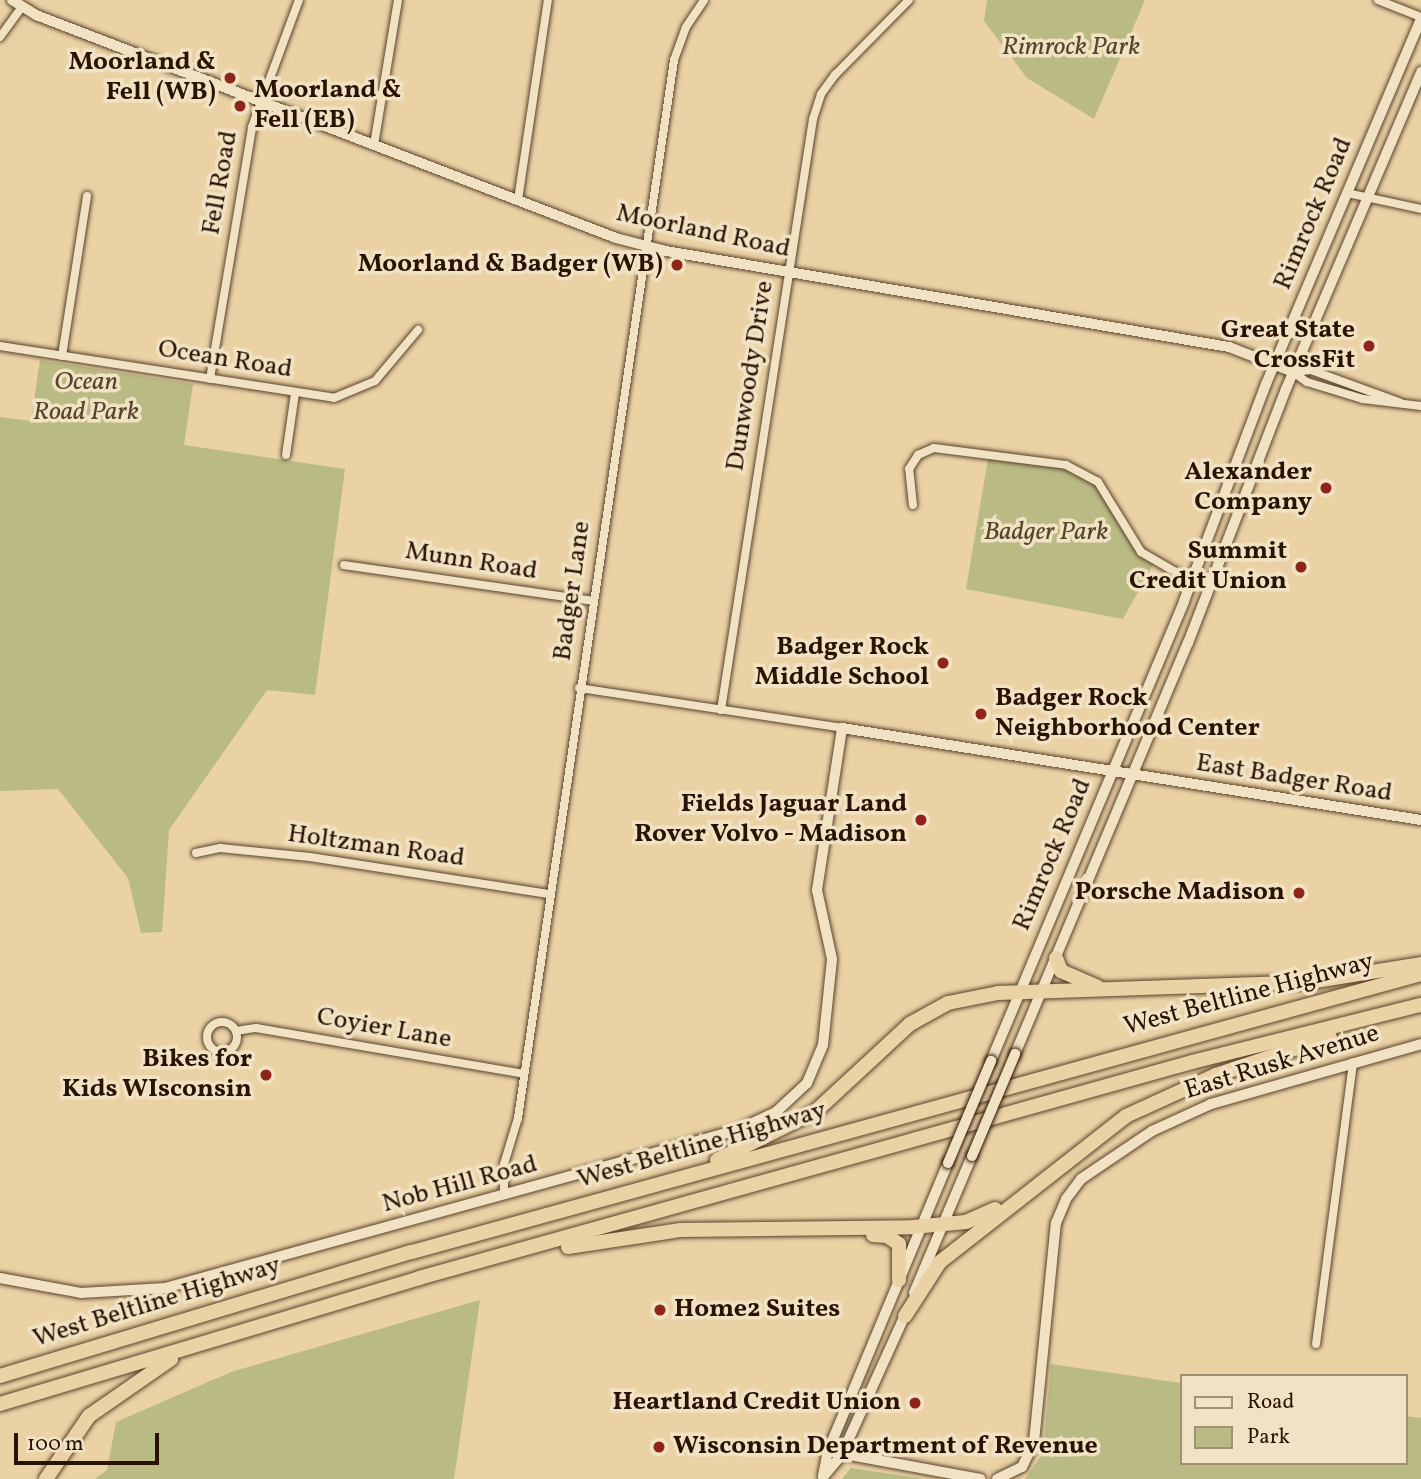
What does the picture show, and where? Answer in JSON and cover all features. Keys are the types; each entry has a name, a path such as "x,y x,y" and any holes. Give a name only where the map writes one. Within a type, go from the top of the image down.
{"highway":[{"path":"1056,958 1060,971 1073,979 1112,991"},
{"path":"677,1178 816,1111 927,1013 962,1000 1018,993 1309,982 1421,964"},
{"name":"West Beltline Highway","path":"1,1376 305,1283 1421,974"},
{"path":"905,1316 940,1262 1114,1124 1172,1092 1421,1006"},
{"name":"West Beltline Highway","path":"4,1403 192,1345 1192,1062 1421,1006"},
{"path":"454,1270 618,1237 681,1230 921,1227 943,1224 984,1216 1027,1191"},
{"path":"823,1229 894,1240 901,1253 899,1280"},
{"path":"46,1479 89,1416 119,1391 192,1345"}],"main road":[{"name":"Rimrock Road","path":"822,1478 828,1451 1113,772 1193,577 1275,365 1421,18"},
{"name":"Rimrock Road","path":"822,1478 842,1454 905,1316 1212,582 1293,372 1421,72"}],"street":[{"name":"Moorland Road","path":"12,0 22,7 259,101 518,201 645,246 1222,346 1293,372"},
{"name":"Fell Road","path":"209,379 259,101 299,0"},
{"path":"374,145 398,0"},
{"path":"518,201 548,0"},
{"name":"Badger Lane","path":"504,1195 504,1164 524,1074 674,60 686,27 704,0"},
{"name":"Dunwoody Drive","path":"721,710 788,271 821,94 909,0"},
{"path":"1378,0 1421,18"},
{"path":"0,37 22,7"},
{"path":"1347,193 1421,209"},
{"path":"62,356 87,196"},
{"name":"Ocean Road","path":"0,346 334,398 357,391 383,373 418,330"},
{"path":"1293,372 1307,382 1363,399 1421,406"},
{"path":"286,455 295,393"},
{"path":"913,505 909,469 918,455 934,448 1066,465 1098,482 1141,552 1154,563 1212,582"},
{"name":"Munn Road","path":"344,565 593,601"},
{"name":"East Badger Road","path":"579,688 1421,820"},
{"name":"Nob Hill Road","path":"0,1278 81,1293 165,1289 748,1126 782,1108 807,1083 823,1045 832,989 832,959 817,890 842,729"},
{"name":"Holtzman Road","path":"196,853 220,848 270,853 550,894"},
{"name":"Coyier Lane","path":"236,1031 256,1028 524,1074"},
{"name":"East Rusk Avenue","path":"997,1479 1022,1467 1034,1442 1053,1240 1061,1208 1074,1187 1126,1148 1194,1111 1421,1044"},
{"path":"1316,1344 1353,1062"},
{"path":"828,1451 981,1479"}],"green space":[{"name":"Rimrock Park","path":"987,0 1145,0 1094,119 1027,78 984,21"},
{"name":"Ocean Road Park","path":"40,360 193,384 184,445 345,469 315,695 267,690 169,830 162,932 141,933 128,878 58,789 0,791 0,417 31,421"},
{"name":"Badger Park","path":"989,453 1043,461 1092,476 1154,563 1123,619 966,589"},
{"path":"480,1300 454,1479 95,1479 107,1470 116,1422 231,1372"},
{"path":"1051,1364 1180,1383 1180,1465 1407,1465 1407,1416 1421,1418 1421,1479 1025,1479 1043,1453"},
{"path":"851,1468 925,1479 842,1479"}],"place":[{"name":"Moorland & Fell (WB)","path":"230,78"},
{"name":"Moorland & Fell (EB)","path":"240,106"},
{"name":"Moorland & Badger (WB)","path":"677,265"},
{"name":"Great State CrossFit","path":"1369,346"},
{"name":"Alexander Company","path":"1326,488"},
{"name":"Summit Credit Union","path":"1301,567"},
{"name":"Badger Rock Middle School","path":"943,663"},
{"name":"Badger Rock Neighborhood Center","path":"981,714"},
{"name":"Fields Jaguar Land Rover Volvo - Madison","path":"921,820"},
{"name":"Porsche Madison","path":"1299,893"},
{"name":"Bikes for Kids WIsconsin","path":"266,1075"},
{"name":"Home2 Suites","path":"660,1310"},
{"name":"Heartland Credit Union","path":"915,1403"},
{"name":"Wisconsin Department of Revenue","path":"659,1447"}]}
